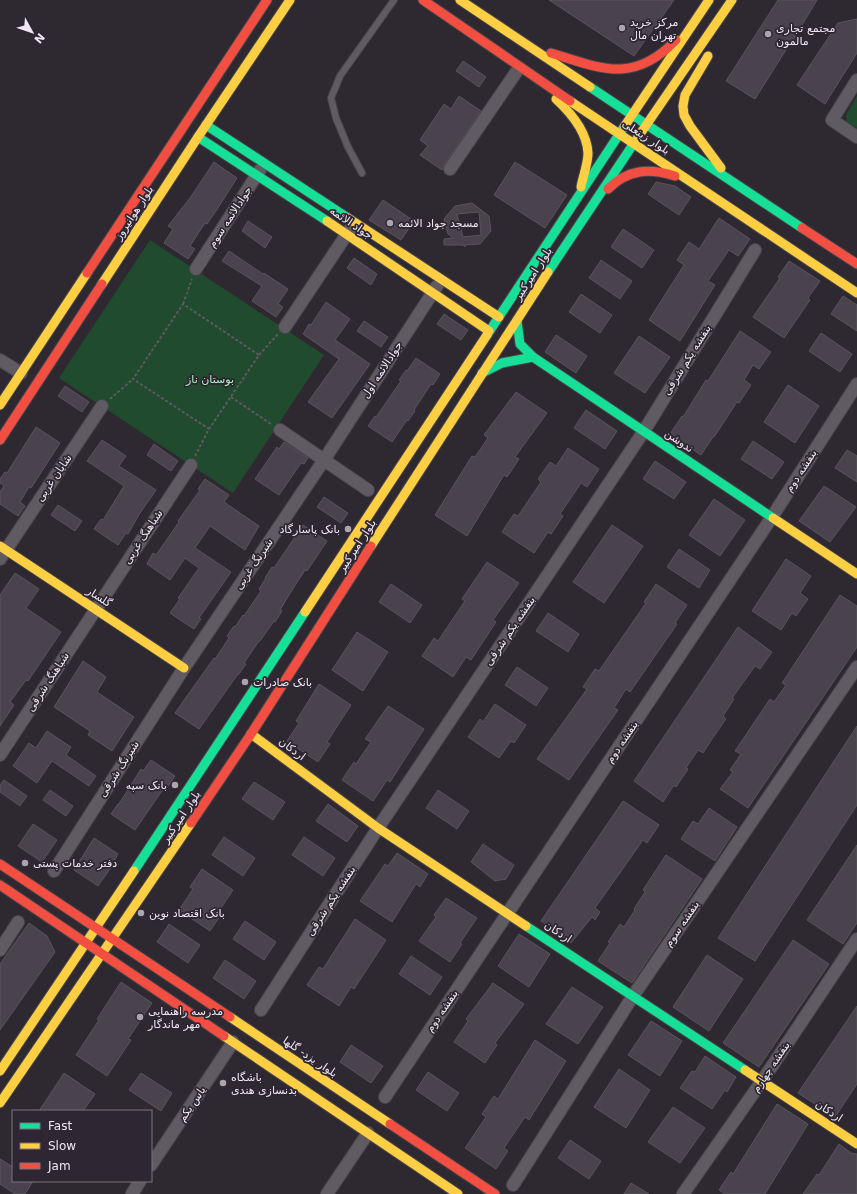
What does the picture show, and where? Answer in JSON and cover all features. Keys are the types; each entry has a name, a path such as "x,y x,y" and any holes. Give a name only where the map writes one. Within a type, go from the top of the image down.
{"main road":[{"name":"بلوار هوانیروز","path":"0,405 267,0"},
{"name":"بلوار هوانیروز","path":"0,440 198,137 290,0"},
{"name":"بلوار زینعلی","path":"423,0 634,145 716,197 766,233 857,293"},
{"name":"بلوار زینعلی","path":"460,0 857,264"},
{"name":"بلوار امیرکبیر","path":"0,1103 252,734 482,373 592,205 732,0"},
{"path":"530,46 599,67 621,70 645,63 669,48 708,1"},
{"name":"بلوار امیرکبیر","path":"0,1071 86,944 708,1"},
{"path":"715,47 685,95 683,106 684,115 702,143 730,180"},
{"path":"510,60 562,104 582,130 588,152 578,197"},
{"name":"جواد الائمه","path":"206,125 499,317"},
{"name":"جواد الائمه","path":"198,137 347,234 489,331"},
{"path":"592,205 613,184 631,174 652,170 674,176 716,197"},
{"name":"ندوشن","path":"517,321 520,344 533,357 857,574"},
{"path":"482,373 502,363 533,357"},
{"name":"گلسار","path":"2,552 96,609 184,668"},
{"name":"اردکان","path":"252,734 378,828 857,1144"},
{"path":"0,864 96,928"},
{"path":"0,885 458,1194"},
{"name":"بلوار یزد- گلها","path":"96,928 494,1194"}],"street":[{"path":"450,169 519,68"},
{"path":"857,80 832,120 857,137"},
{"name":"جوادالائمه سوم","path":"196,269 264,164"},
{"path":"285,327 354,223"},
{"name":"بنفشه یکم شرقی","path":"261,1010 378,828 644,431 755,250"},
{"name":"جوادالائمه اول","path":"324,460 441,280"},
{"path":"0,360 21,373"},
{"name":"بنفشه دوم","path":"385,1097 772,517 857,384"},
{"name":"شایان غربی","path":"2,552 102,406"},
{"path":"280,430 368,490"},
{"name":"شبرنگ غربی","path":"184,668 324,460"},
{"name":"شباهنگ غربی","path":"96,609 190,465"},
{"name":"شباهنگ شرقی","path":"0,755 96,609"},
{"name":"بنفشه سوم","path":"513,1185 633,996 857,667"},
{"name":"شبرنگ شرقی","path":"54,871 184,668"},
{"path":"0,950 18,922"},
{"name":"بنفشه چهارم","path":"683,1194 762,1081 857,939"},
{"name":"یاس یکم","path":"152,1164 233,1042"},
{"path":"327,1194 368,1133"},
{"path":"132,1194 139,1182"}],"lane":[{"path":"362,173 348,147 336,118 331,98 340,76 394,0"}],"path":[{"path":"102,406 133,379 183,304 196,269"},
{"path":"183,304 258,355"},
{"path":"190,465 209,430 258,355 285,327"},
{"path":"133,379 209,430"},
{"path":"231,397 280,430"}],"green space":[{"path":"857,96 857,128 847,122 846,115"},
{"name":"بوستان ناز","path":"150,240 324,355 233,493 59,378"}],"building":[{"name":"مرکز خرید تهران مال","path":"549,0 674,0 634,56"},
{"path":"778,0 817,0 755,99 726,81"},
{"path":"857,19 857,53 825,104 797,85 838,23"},
{"path":"463,61 486,77 479,87 456,71"},
{"path":"459,96 481,111 442,170 420,155 428,146 420,140 444,104 451,109"},
{"path":"214,162 237,178 216,211 207,224 205,223 190,246 195,249 188,259 164,243 173,229 168,226 190,198"},
{"path":"515,162 567,195 545,228 494,195"},
{"path":"656,182 675,186 691,197 679,215 648,194"},
{"name":"مسجد جواد الائمه","path":"383,200 414,221 401,240 369,220"},
{"path":"472,203 489,216 491,231 480,244 465,245 465,247 463,245 444,245 444,239 453,238 448,234 444,219 455,206","holes":["479,212 481,235 463,237 457,214"]},
{"path":"719,218 750,239 738,256 729,250 708,281 715,285 680,341 649,320 684,265 677,260 689,242 699,249"},
{"path":"248,221 272,237 265,248 242,231"},
{"path":"623,229 654,250 642,268 611,247"},
{"path":"229,251 288,289 278,304 283,307 276,317 252,301 262,286 222,261"},
{"path":"354,258 377,274 371,285 347,268"},
{"path":"601,260 632,281 620,299 589,278"},
{"path":"789,261 820,281 808,298 810,300 784,338 753,317 780,278 778,277"},
{"path":"581,294 612,315 600,333 569,312"},
{"path":"843,296 857,305 857,331 831,314"},
{"path":"326,302 350,319 335,340 370,364 332,418 308,402 339,359 303,334 309,324 311,325"},
{"path":"444,314 468,330 461,340 437,324"},
{"path":"364,321 388,337 381,347 357,331"},
{"path":"740,331 771,352 759,369 753,365 744,380 751,385 739,403 737,402 701,455 670,434 682,416 683,417 706,380 708,381"},
{"path":"821,333 852,354 840,372 809,351"},
{"path":"556,335 587,356 576,373 545,352"},
{"path":"639,336 670,357 645,393 614,373"},
{"path":"416,358 440,374 433,385 431,384 414,410 415,411 392,442 368,426 375,416 376,417 401,381 399,380"},
{"path":"788,385 819,406 795,443 764,422"},
{"path":"65,386 89,402 82,412 58,396"},
{"path":"516,392 547,413 515,457 519,459 507,477 504,475 467,536 435,515 472,456 475,457 488,438 484,435"},
{"path":"586,410 617,431 605,449 574,428"},
{"path":"36,427 60,443 31,488 29,487 20,502 25,506 18,516 0,504 0,492 4,486 0,483 0,479 5,472 7,473"},
{"path":"102,440 126,456 119,466 156,490 128,534 126,533 118,545 94,529 101,519 103,520 124,486 87,461"},
{"path":"753,441 784,462 772,479 741,459"},
{"path":"284,442 308,458 304,464 301,463 279,495 255,479 277,447 279,449"},
{"path":"154,444 178,461 171,471 147,455"},
{"path":"568,448 599,469 587,487 581,483 560,514 563,516 551,534 548,532 534,553 502,532 514,514 518,516 541,482 538,479 550,462 556,466"},
{"path":"847,450 857,456 857,482 835,468"},
{"path":"655,461 686,482 674,499 643,479"},
{"path":"205,479 229,495 224,502 259,526 245,550 210,526 195,548 231,572 199,618 201,619 194,629 170,613 180,599 178,598 199,568 185,558 170,580 147,564 153,553 156,555 179,522 178,521 200,490 198,489"},
{"path":"824,486 856,507 830,542 799,521"},
{"path":"324,497 348,513 341,523 317,507"},
{"path":"714,499 745,520 720,556 689,535"},
{"path":"58,505 82,521 75,531 51,515"},
{"path":"303,525 327,541 307,571 305,570 280,610 282,611 275,622 274,621 259,641 244,663 246,664 199,729 175,713 214,658 215,659 229,638 227,636 243,615 244,616 261,591 259,589 272,567 274,568"},
{"path":"612,525 643,546 604,603 573,582"},
{"path":"679,549 710,570 699,588 667,567"},
{"path":"786,559 811,576 800,593 808,599 796,616 792,613 781,630 752,611"},
{"path":"487,562 519,583 493,620 496,622 471,660 466,657 453,677 422,656 434,638 438,641 465,601 462,599"},
{"path":"15,573 39,589 26,608 61,632 28,681 26,680 10,702 14,705 0,726 0,595"},
{"path":"391,584 422,605 410,623 379,602"},
{"path":"656,584 687,605 675,623 677,624 630,692 626,689 614,708 618,710 569,780 537,759 587,689 583,687 595,669 599,671 646,603 644,602"},
{"path":"840,595 857,606 857,647 748,808 720,789 733,772 730,770 741,754 735,751 770,699 774,702 786,685 782,683"},
{"path":"548,613 579,634 568,652 536,631"},
{"path":"738,627 772,652 760,669 755,666 732,698 734,699 723,716 726,719 703,753 698,750 676,787 674,785 663,802 634,781"},
{"path":"357,632 388,652 363,691 332,670"},
{"path":"83,661 106,677 97,692 134,717 112,751 88,735 90,731 54,707"},
{"path":"517,667 548,688 536,706 505,685"},
{"path":"319,684 351,705 327,742 330,744 318,762 287,741 299,723 296,721"},
{"path":"495,704 526,725 514,743 511,741 499,758 468,737 480,719 483,722"},
{"path":"388,706 424,729 390,782 387,780 373,801 342,780 354,762 356,764 371,742 365,739"},
{"path":"857,726 857,805 755,961 718,938"},
{"path":"47,731 71,747 66,755 96,776 89,786 52,761 37,783 13,766 29,743 36,748"},
{"path":"151,760 175,776 168,786 166,785 135,830 111,814 141,769 143,771"},
{"path":"4,780 27,796 20,806 0,792 0,785"},
{"path":"254,782 285,802 273,820 242,799"},
{"path":"50,790 73,806 66,816 43,800"},
{"path":"438,790 469,811 457,829 426,808"},
{"path":"623,801 659,825 647,843 643,840 595,908 600,912 595,920 592,917 571,943 541,921"},
{"path":"328,804 358,826 347,842 316,821"},
{"path":"709,808 737,827 715,861 681,839 693,821 698,824"},
{"path":"33,824 57,840 42,862 18,846"},
{"path":"224,837 255,858 243,876 212,855"},
{"path":"304,837 335,858 323,876 292,855"},
{"path":"94,838 118,854 112,866 98,886 74,870"},
{"path":"483,844 514,865 506,879 495,881 471,862"},
{"path":"857,845 857,923 843,944 807,920"},
{"path":"397,853 428,874 420,887 416,884 392,922 360,901 385,864 388,866"},
{"path":"666,855 702,879 632,983 598,961 620,924 624,927 635,910 634,909 645,892 643,890"},
{"path":"202,869 233,890 219,911 222,913 210,931 179,910 193,889 190,887"},
{"path":"446,898 477,918 460,943 462,944 450,962 419,941 436,917 434,915"},
{"path":"355,919 386,940 354,989 351,987 339,1006 307,985 319,967 323,969"},
{"path":"245,921 276,942 264,960 233,939"},
{"path":"29,923 47,936 55,952 0,1030 0,964"},
{"path":"169,924 200,945 188,963 157,942"},
{"path":"519,934 550,954 529,987 498,966"},
{"path":"793,940 829,964 759,1067 723,1043"},
{"path":"707,955 743,979 709,1031 673,1007"},
{"path":"411,956 442,977 430,995 399,974"},
{"path":"225,960 256,981 244,999 213,978"},
{"path":"121,982 152,1003 128,1039 131,1040 107,1076 76,1055 99,1020 97,1019"},
{"path":"493,983 524,1004 495,1043 497,1045 485,1063 454,1042 468,1021 466,1019"},
{"path":"572,987 603,1007 578,1044 546,1024"},
{"path":"857,1006 857,1084 835,1117 798,1093"},
{"path":"651,1021 682,1041 660,1076 628,1055"},
{"path":"535,1040 566,1061 529,1120 525,1117 504,1148 508,1151 496,1169 465,1148 486,1117 482,1114 494,1096 498,1099"},
{"path":"351,1045 383,1066 371,1083 340,1062"},
{"path":"705,1056 736,1077 727,1092 725,1090 712,1109 680,1088 692,1071 695,1072"},
{"path":"619,1069 650,1090 626,1128 594,1107"},
{"path":"428,1072 459,1093 447,1111 416,1090"},
{"path":"64,1073 95,1094 84,1110 40,1110"},
{"path":"141,1073 172,1093 161,1111 129,1090"},
{"path":"777,1104 808,1124 765,1194 725,1194 719,1190 731,1172 733,1174"},
{"path":"673,1107 705,1128 680,1163 648,1142"},
{"path":"570,1140 601,1161 589,1179 558,1158"},
{"path":"839,1144 851,1153 857,1154 857,1194 803,1194 817,1174 819,1175"},
{"path":"0,1159 12,1166 12,1182 32,1182 25,1194 15,1194 0,1184"},
{"path":"631,1183 649,1194 624,1194"}],"traffic: fast":[{"path":"590,87 802,228"},
{"path":"206,125 348,218"},
{"path":"487,335 624,127"},
{"path":"198,137 327,221"},
{"path":"548,272 638,137"},
{"path":"517,321 520,344 533,357 773,518"},
{"path":"482,373 502,363 533,357"},
{"path":"134,871 305,612"},
{"path":"526,926 745,1070"}],"traffic: slow":[{"path":"102,284 290,0"},
{"path":"460,0 590,87"},
{"path":"624,127 709,0"},
{"path":"638,137 732,0"},
{"path":"708,56 685,95 683,106 684,115 690,126 721,168"},
{"path":"556,99 577,123 587,145 587,161 581,187"},
{"path":"570,101 857,293"},
{"path":"348,218 499,317"},
{"path":"327,221 489,331"},
{"path":"371,546 548,272"},
{"path":"0,405 87,273"},
{"path":"305,612 487,335"},
{"path":"773,518 857,574"},
{"path":"0,546 184,668"},
{"path":"251,734 378,828 526,926"},
{"path":"0,1103 191,823"},
{"path":"0,1071 134,871"},
{"path":"230,1017 390,1124"},
{"path":"224,1036 458,1194"},
{"path":"745,1070 857,1144"}],"traffic: jam":[{"path":"87,273 267,0"},
{"path":"423,0 570,101"},
{"path":"551,53 602,68 631,68 646,63 661,54 676,40"},
{"path":"608,189 623,177 639,172 648,171 675,176"},
{"path":"802,228 857,264"},
{"path":"0,440 102,284"},
{"path":"191,823 251,734 371,546"},
{"path":"0,864 230,1017"},
{"path":"0,885 224,1036"},
{"path":"390,1124 495,1194"}],"place":[{"name":"مرکز خرید تهران مال","path":"622,28"},
{"name":"مجتمع تجاری مالمون","path":"768,34"},
{"name":"مسجد جواد الائمه","path":"390,223"},
{"name":"بانک پاسارگاد","path":"348,529"},
{"name":"بانک صادرات","path":"245,682"},
{"name":"بانک سپه","path":"175,785"},
{"name":"دفتر خدمات پستی","path":"25,863"},
{"name":"بانک اقتصاد نوین","path":"141,913"},
{"name":"مدرسه راهنمایی مهر ماندگار","path":"140,1017"},
{"name":"باشگاه بدنسازی هندی","path":"223,1083"}]}
